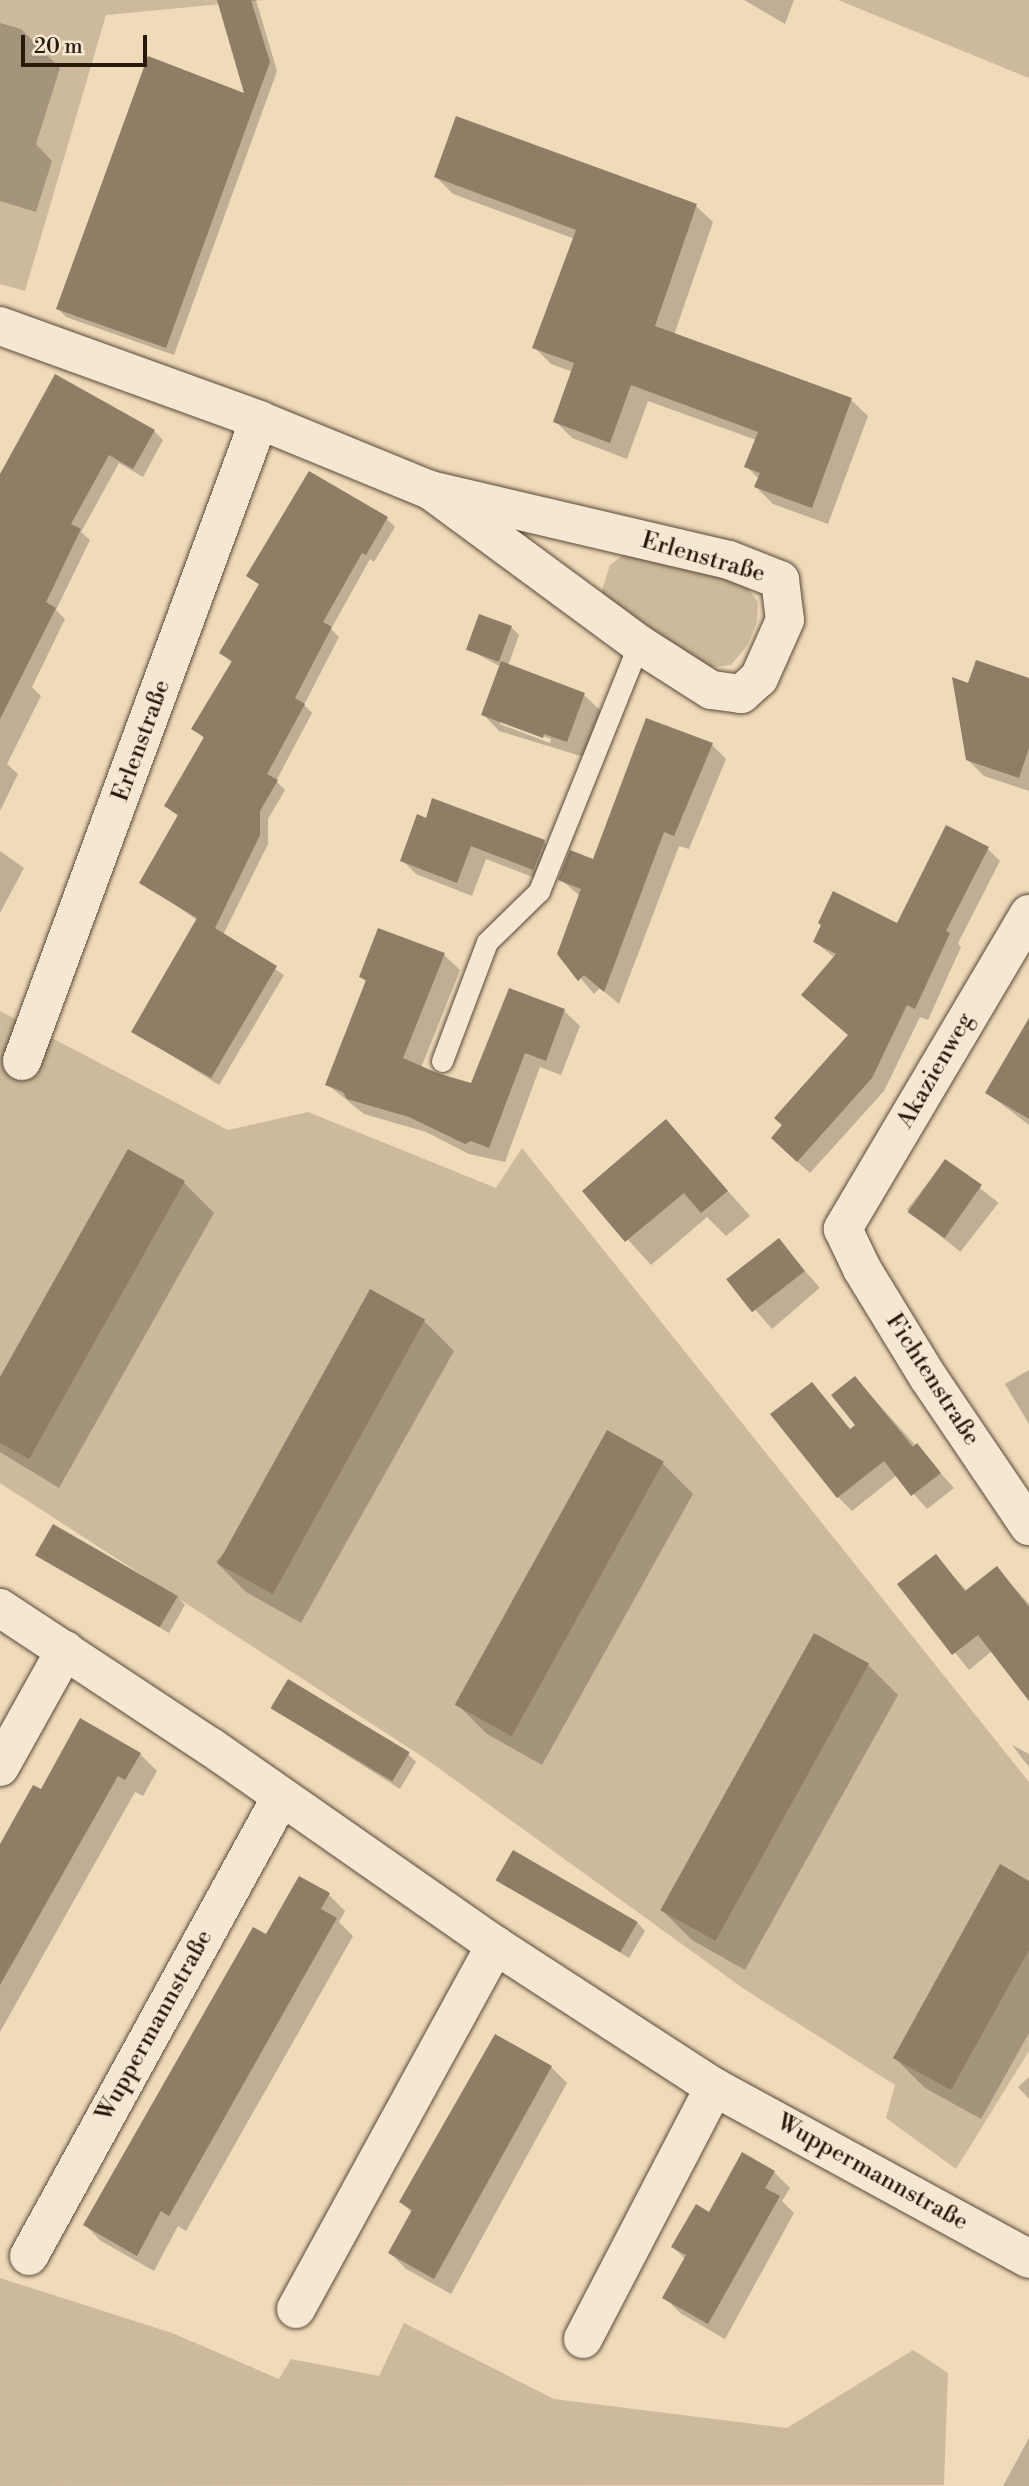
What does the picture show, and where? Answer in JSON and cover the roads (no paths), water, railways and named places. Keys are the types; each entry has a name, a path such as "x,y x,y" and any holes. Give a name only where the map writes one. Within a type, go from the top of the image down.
{"street":[{"name":"Erlenstraße","path":"0,326 259,420 430,490 729,561 780,580 785,620 760,678 741,694 711,690 639,644 430,490"},
{"name":"Erlenstraße","path":"22,1061 259,420"},
{"name":"Akazienweg","path":"843,1229 1029,914"},
{"name":"Fichtenstraße","path":"843,1229 862,1269 928,1377 1029,1526"},
{"name":"Wuppermannstraße","path":"0,1608 495,1945 714,2087 1029,2259"},
{"path":"0,1767 65,1650"},
{"name":"Wuppermannstraße","path":"29,2256 281,1797"},
{"path":"296,2309 495,1945"},
{"path":"583,2339 714,2087"}],"lane":[{"path":"442,1061 487,942 539,891 639,644"}]}
